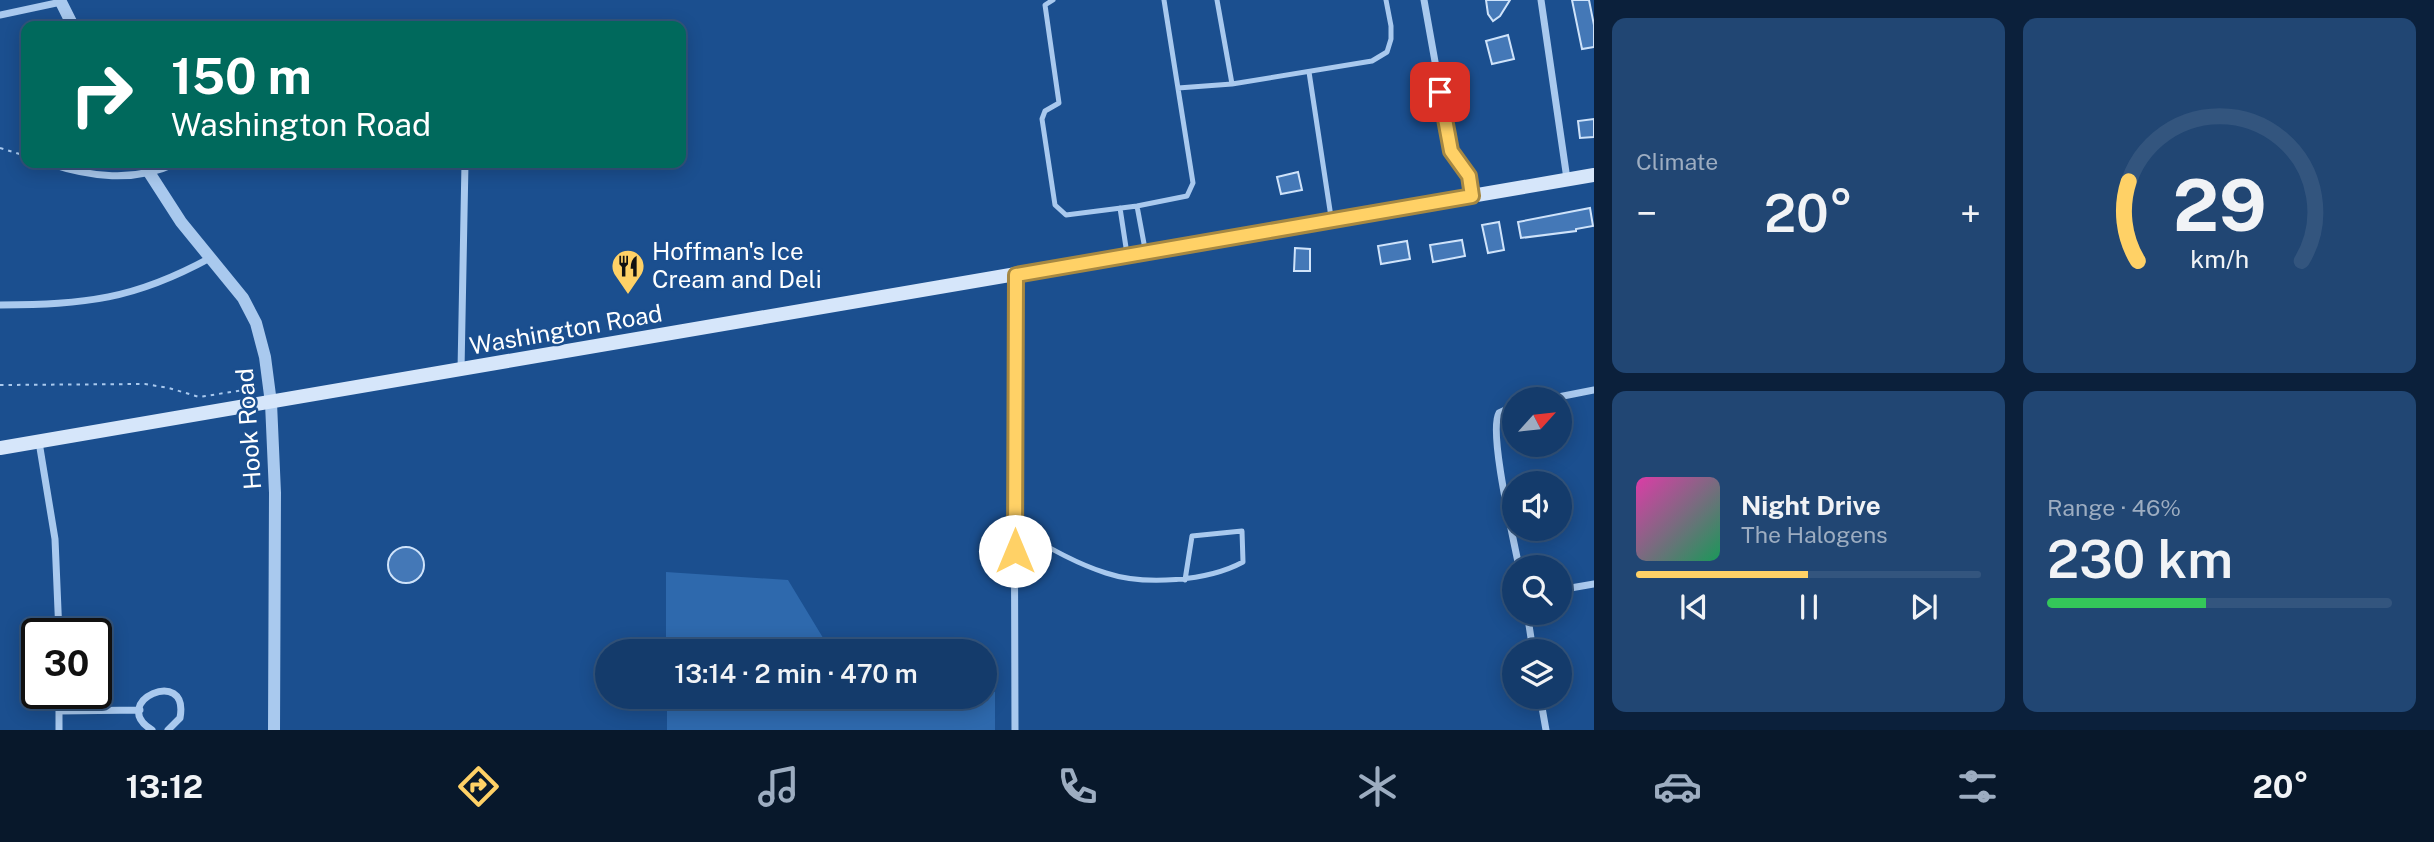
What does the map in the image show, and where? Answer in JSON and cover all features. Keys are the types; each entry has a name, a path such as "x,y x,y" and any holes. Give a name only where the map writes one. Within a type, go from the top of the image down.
{"main road":[{"name":"Washington Road","path":"0,448 1594,175"}],"street":[{"path":"1424,0 1451,151 1469,176 1472,196"},
{"path":"1541,0 1567,180"},
{"path":"0,15 60,1 70,21"},
{"path":"63,168 85,175 102,176 146,168"},
{"name":"Hook Road","path":"146,168 181,222 235,287 250,310 260,336 271,402 275,493 274,730"},
{"path":"461,371 465,168"},
{"path":"0,305 64,304 121,296 181,274 211,258"},
{"path":"1015,730 1016,275"},
{"path":"1572,394 1594,390"},
{"path":"1502,412 1496,418 1495,426 1517,555"},
{"path":"39,442 55,539 58,618"},
{"path":"1572,588 1594,584"},
{"path":"152,730 143,722 140,710 144,698 162,690 174,695 181,712 176,724 168,730"},
{"path":"1542,709 1546,730"},
{"path":"59,730 59,711 140,710"}],"lane":[{"path":"1053,0 1045,5 1059,103 1045,111 1042,119 1055,205 1066,215 1137,206 1187,196 1193,183 1164,0"},
{"path":"1217,0 1232,84"},
{"path":"1178,88 1232,84 1372,61 1387,52 1391,39 1386,0"},
{"path":"1309,72 1332,220"},
{"path":"1137,206 1146,253"},
{"path":"1120,208 1127,256"},
{"path":"1015,527 1051,550 1107,574 1185,580 1228,570 1243,562 1242,531 1192,536 1185,580"}],"path":[{"path":"0,148 21,154"},
{"path":"0,385 145,384 199,397 269,386"}],"shaded area":[{"path":"666,572 788,580 824,639 666,639"},
{"path":"667,709 995,709 995,730 667,730"}],"building":[{"path":"1486,0 1510,0 1500,16 1493,21 1488,14"},
{"path":"1572,0 1589,0 1594,25 1594,47 1582,49"},
{"path":"1508,35 1514,59 1492,64 1486,41"},
{"path":"1594,119 1594,137 1580,138 1578,121"},
{"path":"1298,172 1302,190 1281,194 1277,177"},
{"path":"1590,208 1593,226 1576,231 1521,238 1518,222"},
{"path":"1499,222 1504,250 1488,253 1482,225"},
{"path":"1462,240 1465,256 1433,262 1430,245"},
{"path":"1407,241 1410,259 1381,264 1378,246"},
{"path":"1295,248 1310,249 1310,271 1294,271"},
{"path":"406,547 419,552 424,565 419,578 406,583 393,578 388,565 393,552"}],"place":[{"name":"Hoffman's Ice Cream and Deli","path":"628,296"}],"route":[{"path":"1015,551 1016,275 1472,196 1469,176 1451,151 1440,92"}]}
